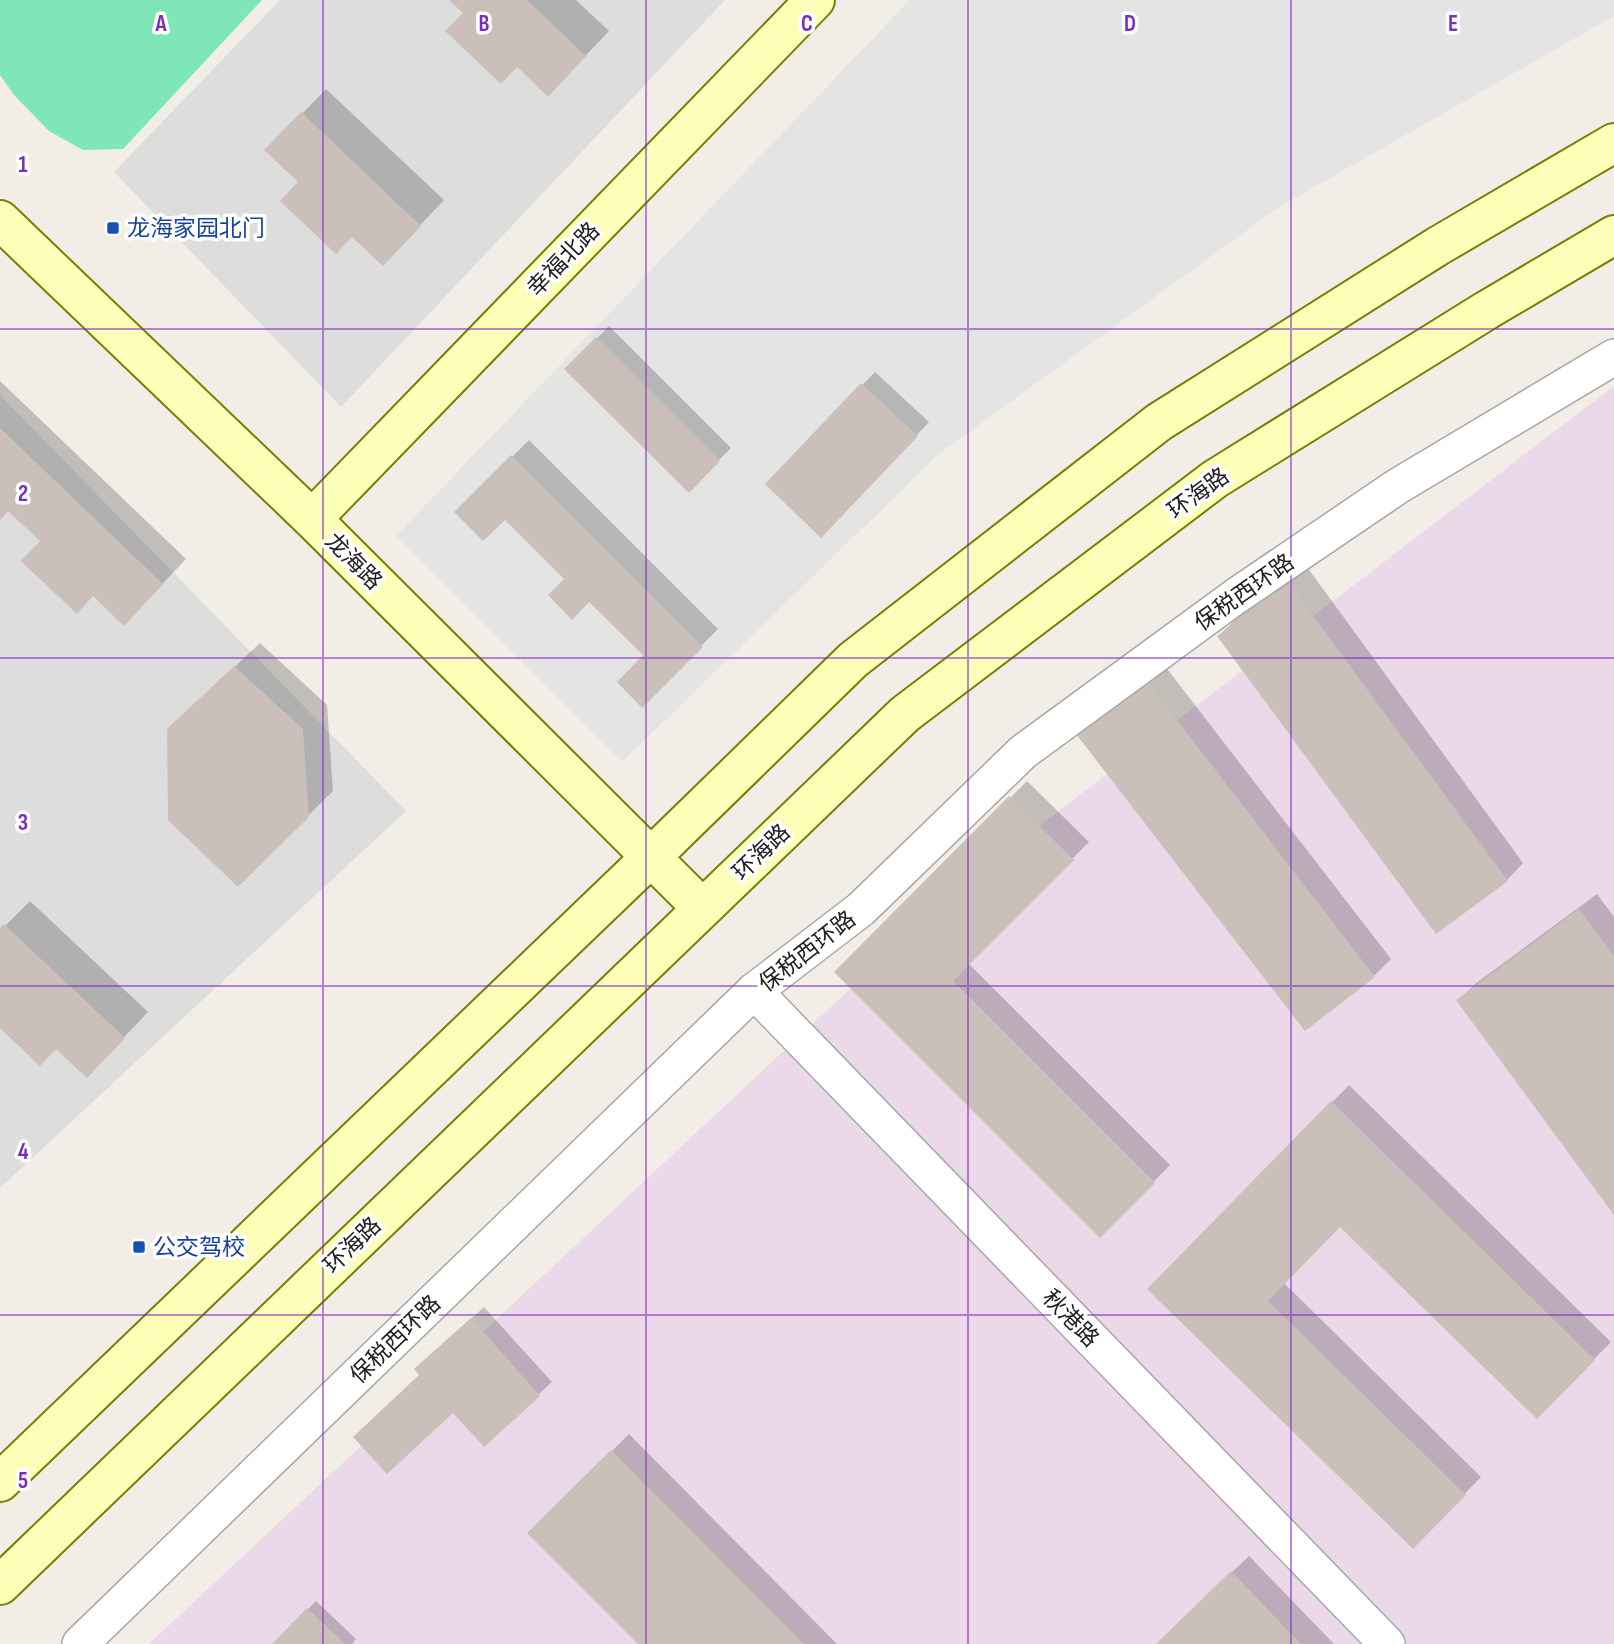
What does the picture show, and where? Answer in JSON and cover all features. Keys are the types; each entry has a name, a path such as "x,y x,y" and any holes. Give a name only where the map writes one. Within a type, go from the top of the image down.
{"main road":[{"name":"幸福北路","path":"312,519 815,0"},
{"path":"0,1482 853,660 1159,422 1438,246 1614,143"},
{"name":"龙海路","path":"0,220 312,519 702,908"},
{"name":"环海路","path":"0,1585 905,714 1214,479 1487,310 1614,235"}],"street":[{"name":"保税西环路","path":"80,1644 754,991 860,909 1023,752 1236,596 1398,486 1614,357"},
{"name":"秋港路","path":"754,991 1387,1644"}],"shaded area":[{"path":"280,0 725,0 341,407 114,172"},
{"path":"910,0 1614,0 1614,16 1279,207 940,453 622,762 396,536"},
{"path":"1614,386 1614,1644 149,1644 958,888"},
{"path":"0,395 406,811 0,1188"}],"green space":[{"path":"0,0 262,0 123,149 83,150 49,131 15,96 0,75"}],"building":[{"path":"449,0 527,0 586,56 548,97 517,67 501,84 445,31 463,13"},
{"path":"301,112 421,226 383,266 352,237 336,254 280,201 298,182 264,150"},
{"path":"596,337 720,461 689,493 564,369"},
{"path":"861,383 918,436 821,538 765,484"},
{"path":"0,428 163,584 124,626 93,596 77,614 21,561 40,541 8,511 0,520"},
{"path":"511,455 703,647 642,708 617,682 643,655 589,602 572,620 548,595 564,579 505,520 483,541 454,512"},
{"path":"1289,583 1508,881 1436,934 1217,636"},
{"path":"234,666 303,729 309,817 238,887 168,820 167,729"},
{"path":"1143,676 1375,977 1305,1031 1073,730"},
{"path":"1009,796 1074,860 953,981 1155,1183 1100,1238 834,972"},
{"path":"1579,909 1614,956 1614,1215 1456,1000"},
{"path":"4,924 125,1038 87,1078 56,1049 40,1066 0,1028 0,928"},
{"path":"1331,1101 1595,1360 1537,1419 1340,1227 1268,1301 1466,1495 1413,1549 1147,1289"},
{"path":"471,1318 540,1396 484,1447 453,1413 387,1474 353,1437 419,1375 414,1369"},
{"path":"611,1450 804,1644 638,1644 527,1533"},
{"path":"1231,1571 1301,1644 1156,1644"},
{"path":"307,1608 345,1644 272,1644"}],"place":[{"name":"龙海家园北门","path":"113,228"},
{"name":"公交驾校","path":"139,1247"}]}
